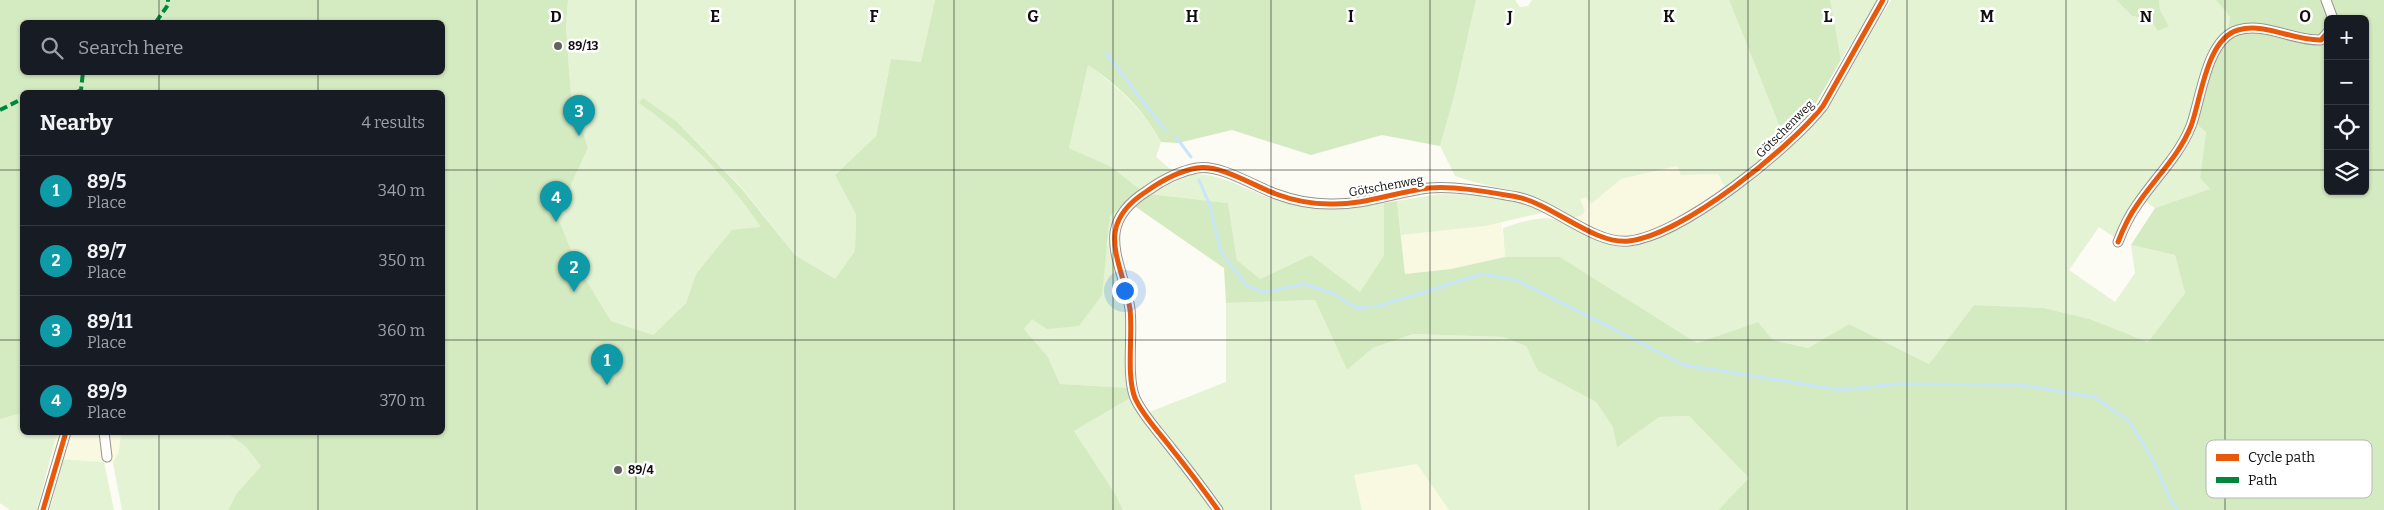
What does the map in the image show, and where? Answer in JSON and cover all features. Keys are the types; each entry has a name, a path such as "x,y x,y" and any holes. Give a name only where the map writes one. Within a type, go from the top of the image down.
{"street":[{"name":"Götschenweg","path":"1218,510 1148,419 1135,397 1130,310 1114,241 1118,220 1125,208 1134,199 1184,172 1204,167 1234,176 1277,194 1308,202 1328,204 1384,198 1430,188 1471,189 1522,198 1569,219 1594,234 1616,242 1632,241 1681,220 1732,188 1758,169 1812,120 1823,106 1883,0"},
{"path":"2326,0 2331,15"},
{"path":"2118,242 2137,204 2186,138 2208,66 2225,38 2236,30 2250,28 2268,30 2310,40 2321,40 2324,37"},
{"path":"43,510 65,435"},
{"path":"104,435 107,457"}],"green space":[{"path":"0,0 568,0 566,28 571,95 588,148 557,215 577,265 611,321 653,335 686,303 696,274 732,230 761,227 721,175 674,130 639,103 643,98 677,122 742,189 795,255 835,279 855,251 856,214 835,175 876,136 891,59 921,62 935,0 1476,0 1454,97 1440,146 1382,135 1311,155 1232,130 1178,143 1161,142 1147,119 1129,99 1110,81 1088,65 1069,148 1110,166 1141,190 1110,216 1102,295 1079,326 1047,329 1032,319 1024,329 1048,357 1060,384 1130,388 1132,397 1074,431 1117,497 1123,510 228,510 237,493 261,466 245,446 230,435 445,435 445,90 20,90 20,414 0,419"},
{"path":"568,0 935,0 921,63 891,59 876,136 835,175 856,213 855,251 835,279 795,255 742,188 677,122 640,103 658,116 706,160 735,192 762,228 696,274 686,303 653,335 611,321 577,265 557,215 588,148 571,95 566,28"},
{"path":"1476,0 1515,0 1520,7 1528,6 1532,0 1729,0 1779,125 1805,122 1726,189 1718,174 1681,175 1677,166 1621,179 1591,204 1586,197 1580,199 1585,211 1582,215 1573,218 1522,195 1455,176 1440,146 1454,97"},
{"path":"1729,0 1830,0 1841,60 1805,122 1779,125"},
{"path":"1878,0 1841,60 1829,1"},
{"path":"1891,0 2116,0 2132,16 2169,26 2160,10 2159,0 2216,0 2230,17 2227,33 2181,141 2117,234 2114,237 2099,227 2069,270 2115,302 2135,273 2131,245 2175,255 2185,293 2148,342 2090,319 2044,308 1974,305 1929,364 1849,324 1808,348 1773,340 1758,322 1697,343 1560,257 1505,257 1503,228 1529,220 1549,218 1564,221 1573,224 1606,243 1624,247 1643,244 1693,218 1749,179 1809,127 1865,37"},
{"path":"2116,0 2159,0 2160,10 2169,26 2158,31 2151,20 2132,16"},
{"path":"2216,0 2384,0 2384,510 1718,510 1749,478 1689,416 1659,417 1617,447 1613,427 1596,402 1538,371 1526,346 1503,337 1413,334 1373,348 1347,370 1315,300 1226,303 1224,268 1133,205 1149,194 1228,203 1237,260 1260,279 1311,255 1360,292 1384,255 1384,203 1397,201 1405,274 1451,269 1505,257 1560,257 1697,343 1758,322 1773,340 1808,348 1849,324 1929,364 1974,305 2044,308 2090,319 2148,342 2185,293 2175,255 2131,245 2155,208 2210,189 2200,178 2206,132 2195,123 2212,64 2226,41 2230,17"},
{"path":"1088,64 1129,99 1146,118 1161,142 1156,157 1174,172 1141,190 1110,166 1069,148"},
{"path":"2195,123 2206,132 2200,178 2210,189 2155,208 2144,200"},
{"path":"1677,166 1681,175 1718,174 1726,189 1657,229 1618,239 1600,234 1573,218 1585,212 1580,199 1586,196 1591,204 1621,179"},
{"path":"1191,174 1213,176 1270,198 1299,205 1341,207 1384,203 1384,255 1360,292 1311,255 1260,279 1237,260 1228,203 1149,194"},
{"path":"1440,194 1494,197 1546,212 1485,226 1401,235 1397,201"},
{"path":"1120,206 1112,225 1112,242 1128,332 1130,388 1060,384 1048,357 1024,329 1031,319 1108,245 1109,216"},
{"path":"1501,221 1505,257 1451,269 1405,274 1401,235 1485,226"},
{"path":"1315,300 1347,370 1373,348 1413,334 1503,337 1526,346 1538,371 1596,402 1613,427 1659,417 1689,416 1749,478 1718,510 1449,510 1417,464 1354,475 1362,510 1221,510 1147,413 1226,382 1226,303"},
{"path":"1132,397 1213,510 1123,510 1117,497 1074,431"},
{"path":"20,414 20,435 58,435 37,510 10,510 0,503 0,419"},
{"path":"58,435 121,435 119,451 113,463 51,457"},
{"path":"121,435 231,435 245,446 261,466 237,493 228,510 122,510 113,463 119,451"},
{"path":"61,459 104,462 114,510 48,510 52,502"},
{"path":"1417,464 1449,510 1362,510 1354,475"}],"waterway":[{"path":"1106,53 1165,130"},
{"path":"1176,137 1191,157"},
{"path":"1199,180 1209,203 1221,252 1247,286 1263,292 1305,284 1335,294 1356,308 1379,306 1482,274 1517,280 1684,365 1840,390 1897,384 2022,385 2094,397 2129,421 2152,458 2172,503 2178,510"}],"marked path":[{"path":"157,20 168,5 168,0"},
{"path":"81,90 83,75"},
{"path":"0,110 20,100"}],"cycle path":[{"path":"1218,510 1147,418 1138,405 1132,389 1130,309 1115,245 1115,231 1120,217 1130,204 1164,180 1191,169 1206,168 1226,172 1282,196 1316,203 1343,204 1429,188 1484,191 1531,201 1602,237 1616,241 1629,241 1651,235 1705,207 1734,187 1786,144 1823,106 1883,0"},
{"path":"2118,242 2134,209 2186,137 2195,115 2206,72 2212,57 2227,36 2238,30 2258,28 2311,40 2321,40 2324,37"},
{"path":"43,510 65,435"}],"place":[{"name":"89/13","path":"558,46"},
{"name":"89/11","path":"579,136"},
{"name":"89/9","path":"556,222"},
{"name":"89/7","path":"574,292"},
{"name":"89/5","path":"607,385"},
{"name":"89/4","path":"618,470"}]}
